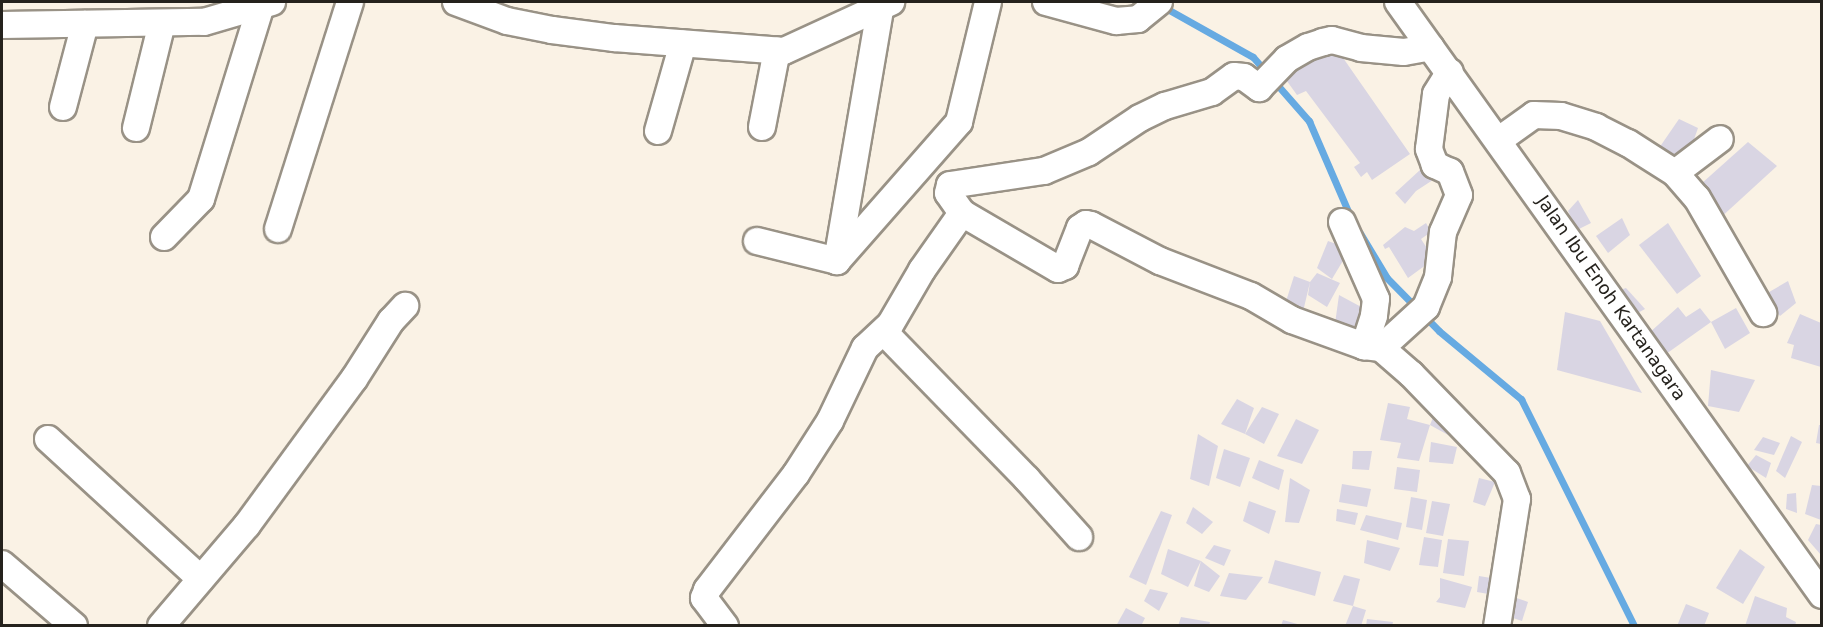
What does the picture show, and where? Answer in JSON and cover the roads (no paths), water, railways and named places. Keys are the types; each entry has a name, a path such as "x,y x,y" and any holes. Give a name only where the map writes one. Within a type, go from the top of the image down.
{"street":[{"path":"278,229 350,2"},
{"path":"456,2 507,21 552,30 784,51 886,3"},
{"path":"837,261 959,122 988,2"},
{"path":"1046,2 1116,21 1138,19 1154,7"},
{"name":"Jalan Ibu Enoh Kartanagara","path":"1398,2 1499,140 1821,595"},
{"path":"2,25 204,22 267,3"},
{"path":"164,237 201,199 267,3"},
{"path":"837,261 886,3"},
{"path":"136,128 162,23"},
{"path":"63,107 85,24"},
{"path":"1431,47 1404,52 1361,48 1332,40 1308,47 1287,59 1268,80 1234,76 1212,92 1165,106 1140,118 1089,152 1044,171 999,180 955,182 950,185 948,193 962,213 1058,269 1065,266 1080,228 1086,224 1091,225 1160,261 1251,296 1292,320 1373,347 1411,374 1507,473 1517,499 1497,626"},
{"path":"658,131 683,43"},
{"path":"762,128 777,50"},
{"path":"1373,347 1417,315 1438,277 1443,232 1459,195 1450,172 1435,165 1429,149 1436,94 1450,72"},
{"path":"1499,140 1534,115 1562,116 1617,137 1675,173 1697,198 1763,313"},
{"path":"1675,173 1720,139"},
{"path":"725,626 704,598 707,590 796,474 830,421 865,348 884,332 962,213"},
{"path":"1342,222 1376,299 1373,347"},
{"path":"757,242 837,261"},
{"path":"160,626 247,525 354,379 391,321 405,306"},
{"path":"884,332 1027,479 1079,537"},
{"path":"48,439 201,579"},
{"path":"2,564 74,626"}],"waterway":[{"path":"1162,6 1253,57 1266,72"},
{"path":"1273,80 1309,121 1351,218"},
{"path":"1360,233 1387,278 1439,331 1521,399 1634,626"}]}
